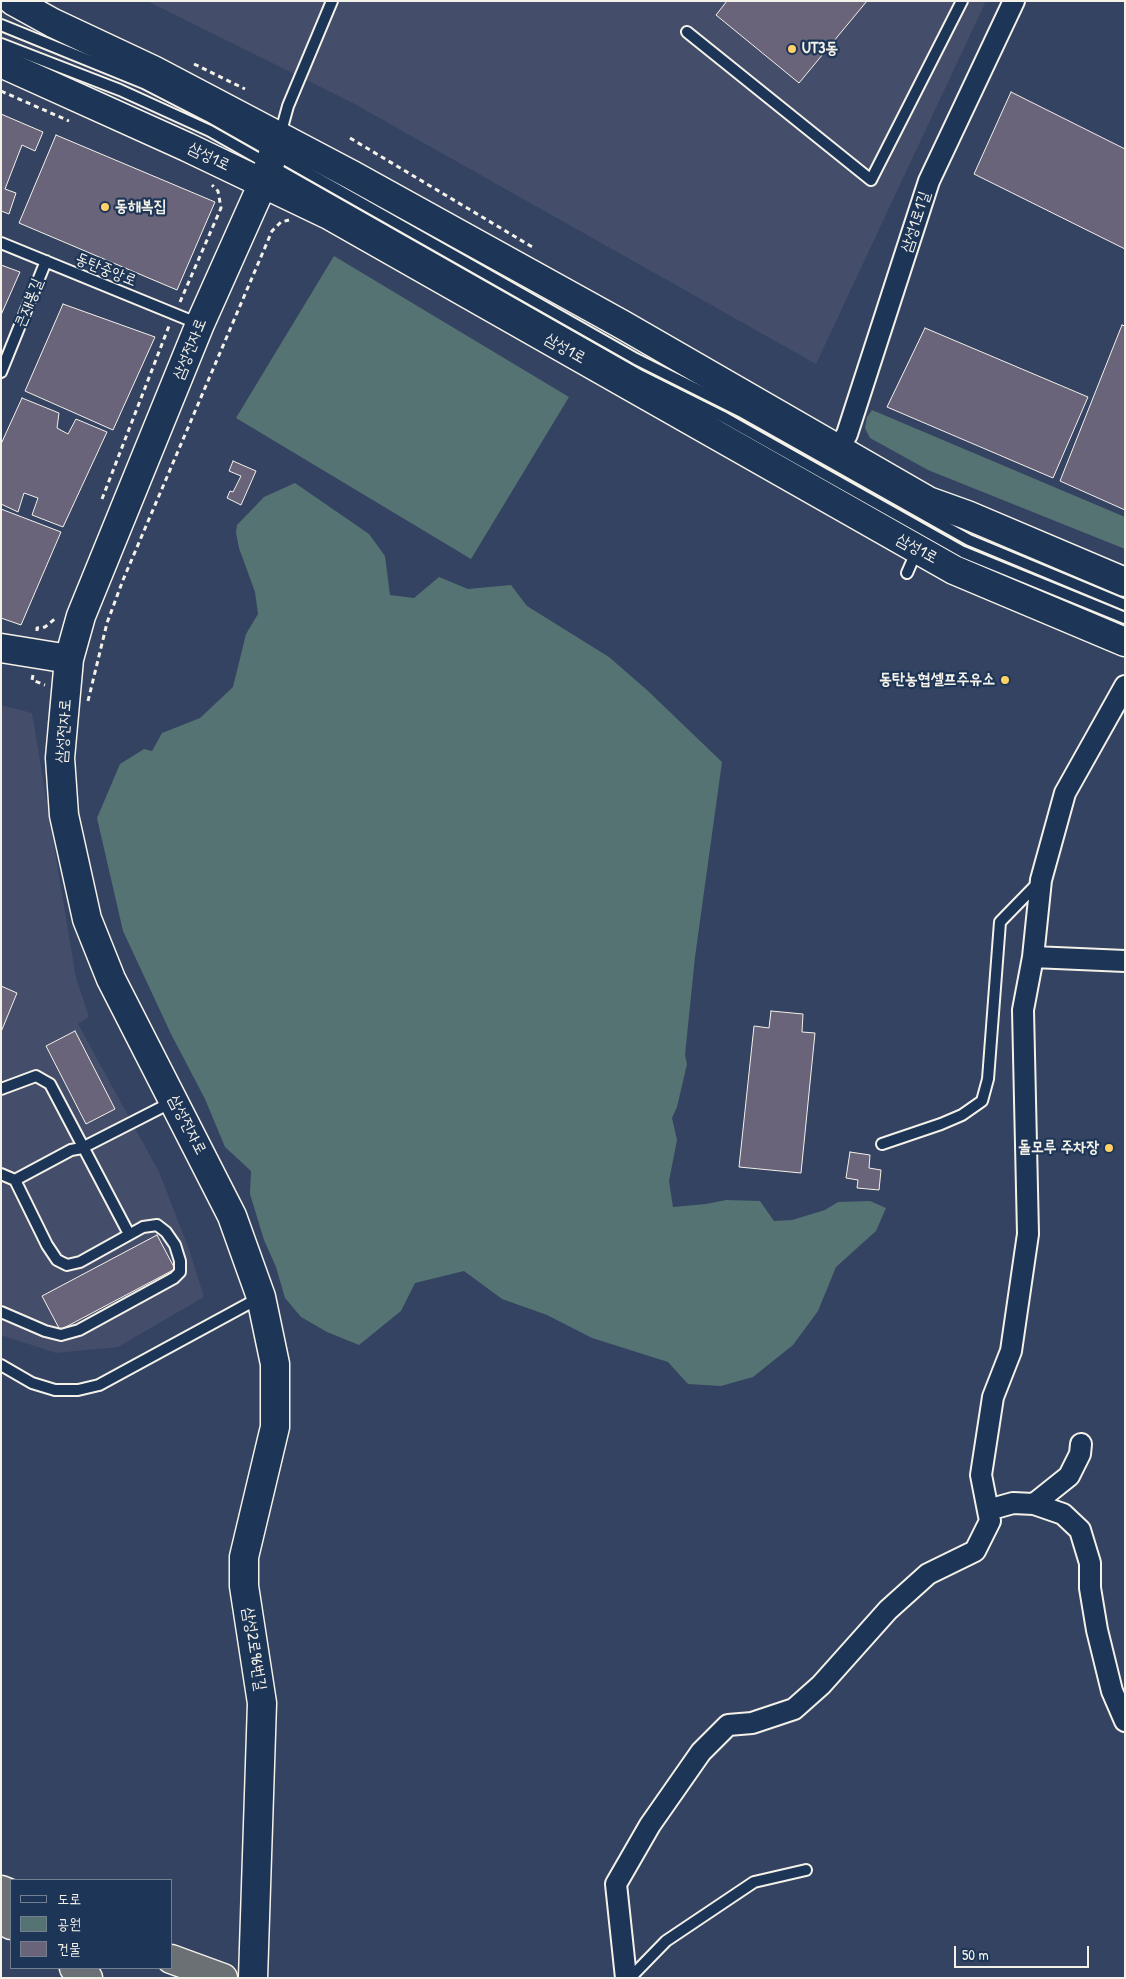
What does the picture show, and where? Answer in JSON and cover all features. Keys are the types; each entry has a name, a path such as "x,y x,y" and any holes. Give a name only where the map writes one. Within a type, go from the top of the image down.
{"highway":[{"path":"172,1959 214,1976"},
{"path":"75,1969 88,1978"},
{"path":"95,1969 107,1978"}],"street":[{"name":"삼성1로","path":"13,1 53,23 153,70 271,159 338,220 912,562 954,570 1125,642"},
{"name":"삼성1로1길","path":"838,450 846,434 929,181 1014,1"},
{"name":"삼성1로","path":"1,63 271,159 623,325 928,501 967,515 1125,582"},
{"name":"삼성전자로","path":"266,1325 261,1297 232,1216 111,979 87,919 75,872 64,815 60,758 69,660 81,616 200,324 271,159"},
{"path":"1,648 69,660"},
{"path":"626,1978 616,1884 650,1825 701,1752 728,1725 752,1723 794,1709 821,1685 888,1610 928,1574 975,1551 990,1521 981,1475 993,1397 1011,1351 1028,1234 1023,1010 1033,957 1041,880 1065,793 1125,686"},
{"path":"1033,957 1125,961"},
{"name":"삼성2로96번길","path":"253,1978 262,1703 244,1586 244,1557 275,1427 274,1364 266,1325"},
{"path":"1034,1504 1069,1476 1080,1454 1081,1444"},
{"path":"988,1510 1014,1503 1034,1504 1063,1514 1080,1530 1090,1563 1090,1588 1097,1630 1112,1691 1125,1721"}],"lane":[{"path":"271,159 288,106 332,1"},
{"path":"687,32 871,180 962,1"},
{"path":"1,25 144,83 208,116 271,159 641,376 725,418 963,552 1125,618"},
{"path":"1,44 120,90 271,159 636,359 740,411 969,540 1125,605"},
{"name":"동탄중앙로","path":"1,243 200,324"},
{"name":"큰재봉길","path":"1,372 46,261"},
{"path":"882,1144 941,1124 962,1114 982,1101 988,1079 1000,922 1041,880"},
{"path":"1,1089 36,1076 50,1084 82,1148 129,1234"},
{"path":"15,1180 70,1150 82,1148 174,1101"},
{"path":"1,1174 15,1180 47,1245 57,1260 67,1265 80,1262 143,1227 157,1225 166,1232 175,1245 180,1262 180,1272 79,1330 61,1335 45,1331 1,1312"},
{"path":"1,1365 32,1383 55,1390 78,1390 99,1385 261,1297"},
{"path":"630,1978 666,1941 754,1882 806,1870"}],"path":[{"path":"1,91 74,123"},
{"path":"102,500 174,314 221,208 218,191 206,181"},
{"path":"90,702 107,623 123,580 272,230"},
{"path":"38,628 52,623 59,610"}],"shaded area":[{"path":"147,1 986,1 816,364 351,102"},
{"path":"1,705 32,713 76,978 89,1017 78,1024 159,1172 189,1249 204,1297 118,1347 56,1353 1,1335"}],"green space":[{"path":"334,256 569,397 471,559 236,418"},
{"path":"872,410 1125,517 1125,549 928,470 870,438 865,428 867,417"},
{"path":"295,483 369,534 385,556 390,595 414,598 439,577 468,589 511,585 527,606 609,657 647,690 722,762 695,957 685,1055 687,1064 677,1107 672,1118 677,1140 669,1181 673,1207 726,1200 760,1201 774,1221 792,1220 825,1210 838,1202 870,1201 886,1208 876,1231 836,1267 818,1311 793,1345 753,1377 721,1386 688,1384 668,1362 592,1338 547,1315 502,1299 464,1271 415,1283 401,1311 359,1345 327,1332 301,1317 285,1298 250,1194 251,1171 225,1147 205,1099 171,1034 123,931 97,818 120,764 144,749 152,751 162,733 200,718 233,687 246,634 258,614 255,592 239,548 236,533 237,525 264,497"}],"building":[{"name":"UT3동","path":"727,1 867,1 799,83 716,15"},
{"path":"1011,92 1125,149 1125,249 974,174"},
{"path":"1,114 43,132 35,151 22,145 5,189 16,193 9,214 1,211"},
{"path":"56,135 215,202 177,290 19,223"},
{"path":"1,265 20,272 1,315"},
{"path":"63,304 155,337 113,430 25,391"},
{"path":"1122,325 1125,326 1125,510 1060,481"},
{"path":"925,328 1088,397 1053,478 887,407"},
{"path":"22,398 59,413 57,428 68,434 76,419 107,432 63,527 32,515 38,498 24,493 18,512 1,504 1,444"},
{"path":"233,461 256,471 241,505 227,498 230,491 233,492 241,476 229,471"},
{"path":"1,509 61,532 21,625 1,618"},
{"path":"1,986 17,993 1,1032"},
{"path":"771,1011 803,1014 802,1032 815,1033 801,1173 739,1167 754,1026 769,1028"},
{"path":"75,1031 115,1109 86,1124 46,1046"},
{"path":"850,1152 870,1155 869,1168 881,1170 879,1190 857,1188 858,1180 846,1178"},
{"path":"157,1235 175,1269 60,1330 42,1296"}],"place":[{"name":"UT3동","path":"792,49"},
{"name":"동해복집","path":"105,207"},
{"name":"동탄농협셀프주유소","path":"1005,680"},
{"name":"돌모루 주차장","path":"1109,1148"}]}
